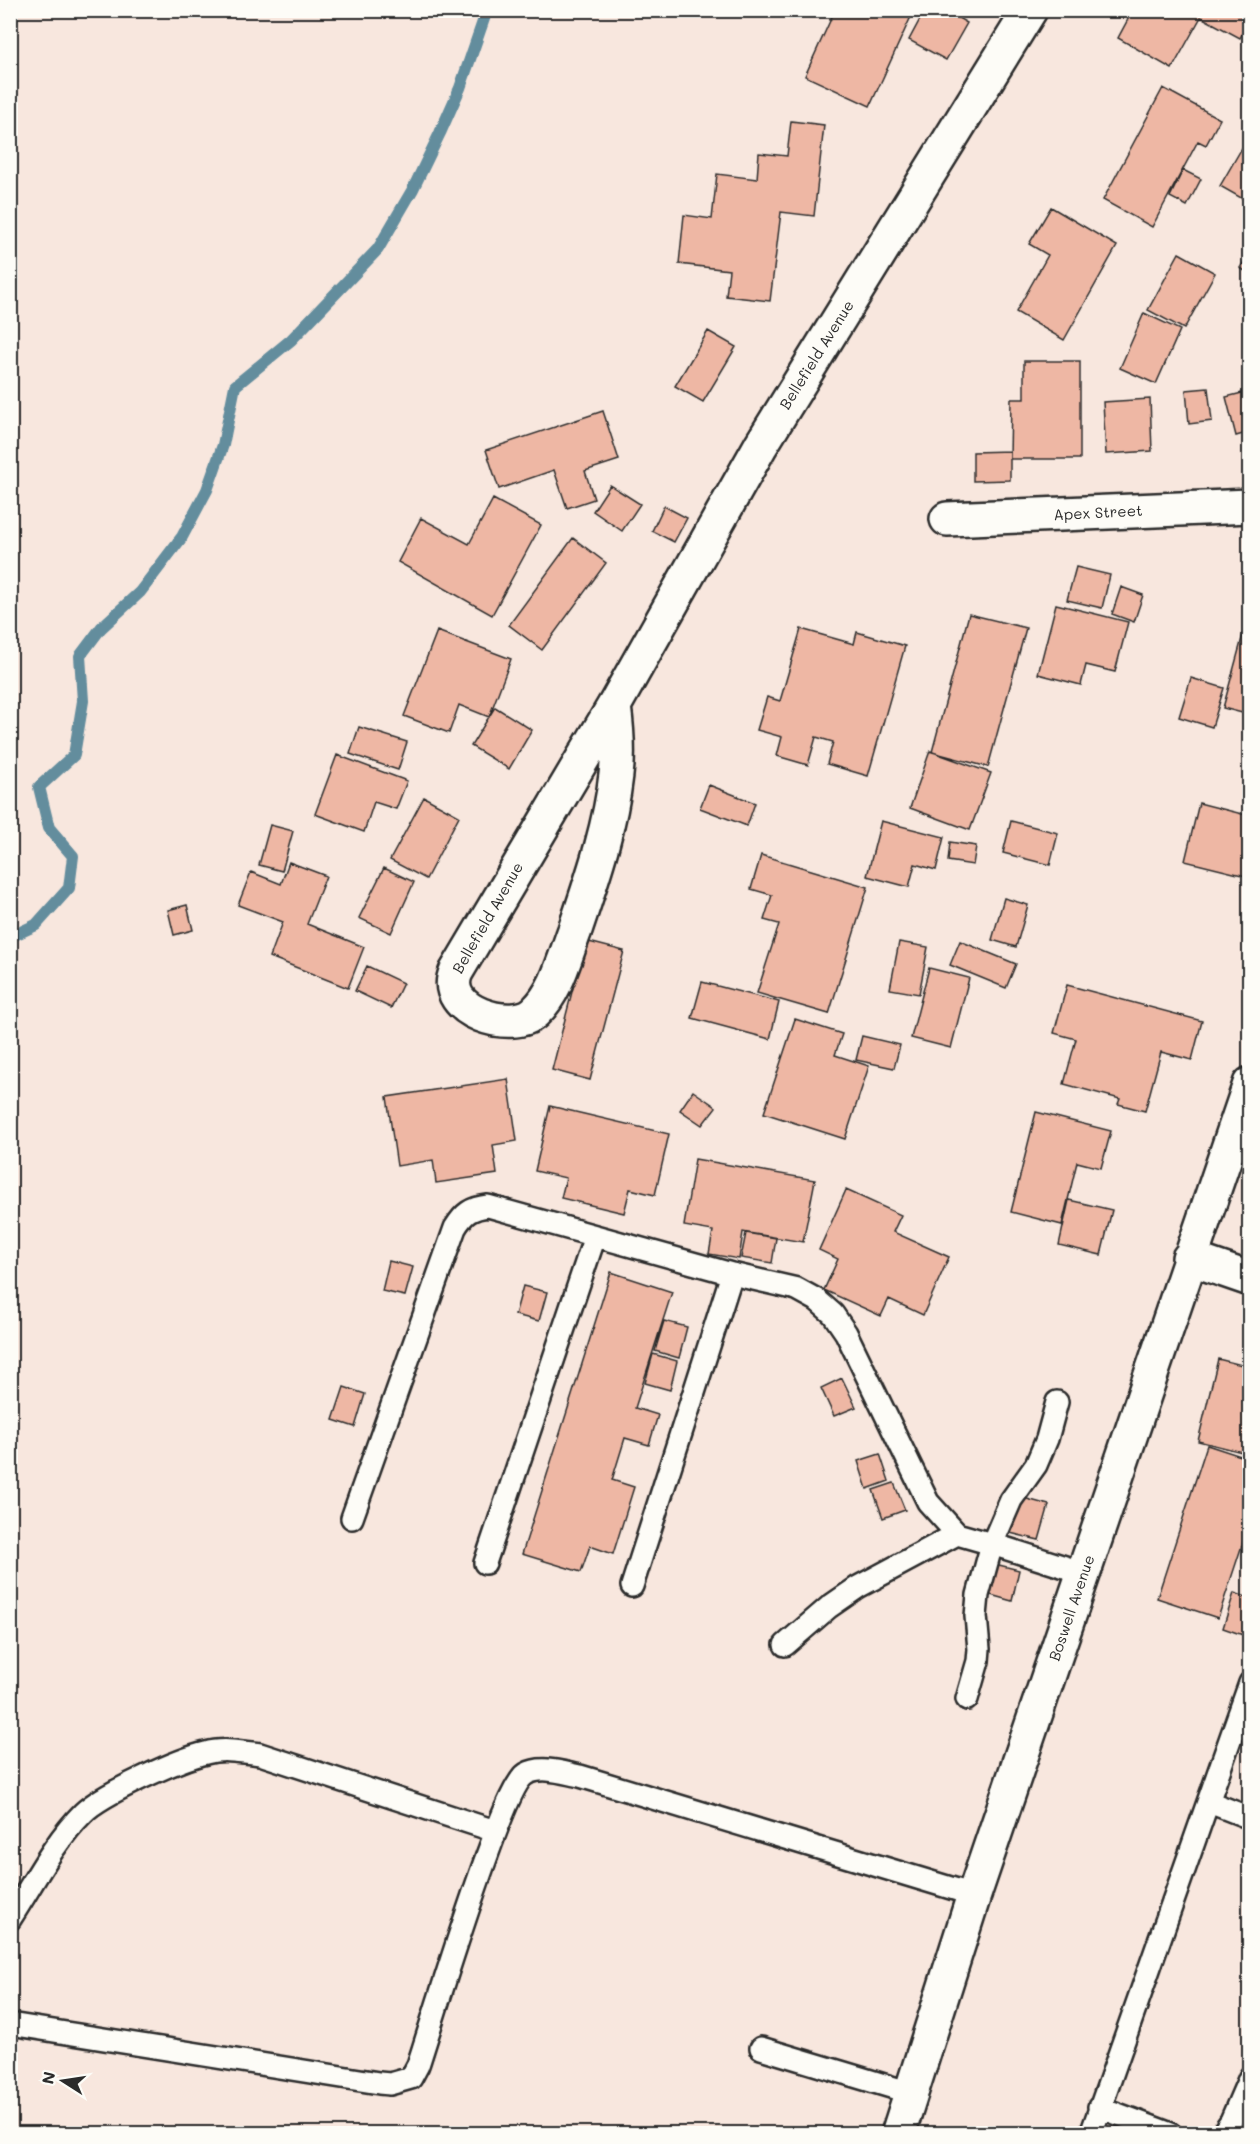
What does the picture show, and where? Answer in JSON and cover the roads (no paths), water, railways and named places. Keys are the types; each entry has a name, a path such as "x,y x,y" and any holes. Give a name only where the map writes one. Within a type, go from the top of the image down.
{"street":[{"name":"Bellefield Avenue","path":"614,706 618,759 612,803 596,866 556,979 547,998 527,1018 504,1019 474,1011 466,1007 454,992 452,981 456,972 614,706 761,445 1030,10"},
{"name":"Apex Street","path":"947,519 1250,506"},
{"name":"Boswell Avenue","path":"898,2133 974,1895 1250,1084"},
{"path":"1189,1258 1250,1279"}],"lane":[{"path":"351,1518 455,1228 462,1216 473,1208 488,1206 732,1274 796,1289 817,1299 833,1314 846,1333 928,1502 957,1534 1084,1573"},
{"path":"485,1563 595,1236"},
{"path":"632,1586 732,1274"},
{"path":"967,1699 978,1661 976,1616 978,1596 992,1544 1011,1500 1036,1465 1047,1439 1057,1402"},
{"path":"785,1646 829,1606 858,1587 957,1534"},
{"path":"1091,2133 1250,1683"},
{"path":"10,1919 59,1842 84,1812 154,1772 207,1752 231,1751 260,1754 495,1831"},
{"path":"10,2024 379,2083 390,2084 411,2078 418,2064 495,1831 518,1782 526,1774 539,1770 561,1772 974,1895"},
{"path":"1209,1802 1250,1818"},
{"path":"761,2048 911,2093"},
{"path":"1222,2133 1231,2121 1250,2077"},
{"path":"1099,2107 1171,2133"}],"waterway":[{"path":"10,937 36,925 69,888 73,856 49,828 39,787 74,755 83,701 80,656 101,628 140,592 182,537 207,490 223,445 235,386 291,340 378,249 413,189 440,133 460,88 487,10"}]}
